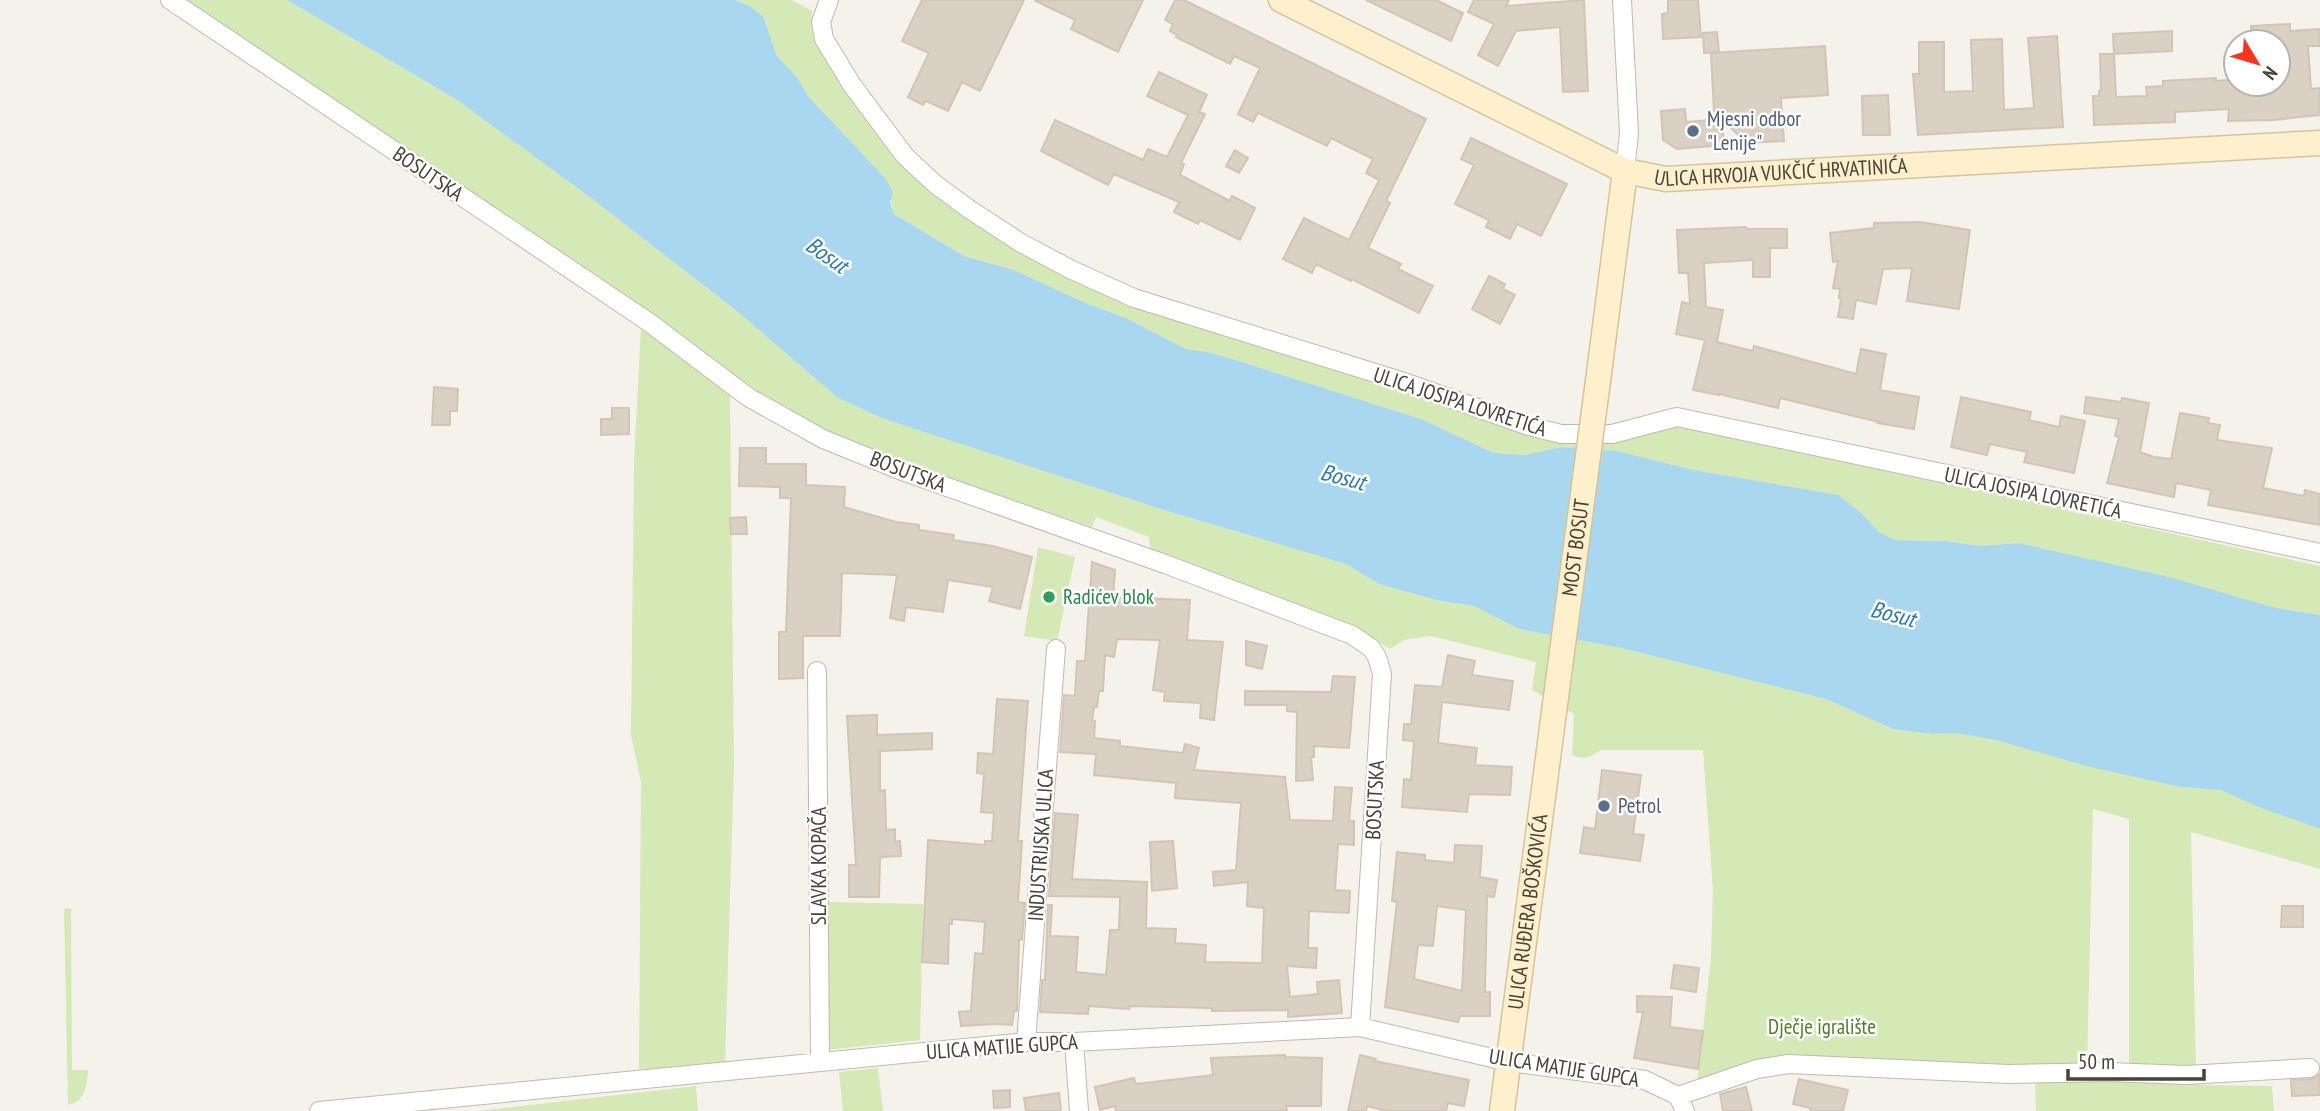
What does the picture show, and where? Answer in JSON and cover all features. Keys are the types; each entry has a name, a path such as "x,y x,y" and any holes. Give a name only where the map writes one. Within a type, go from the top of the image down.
{"main road":[{"name":"ULICA HRVOJA VUKČIĆ HRVATINIĆA","path":"1281,0 1625,171 1666,179 2320,143"},
{"name":"MOST BOSUT","path":"1554,712 1625,171"},
{"name":"ULICA RUĐERA BOŠKOVIĆA","path":"1502,1111 1554,712"}],"street":[{"name":"BOSUTSKA","path":"170,0 650,323 748,397 823,439 902,471 1290,611 1352,635 1371,648 1382,674 1360,1027"},
{"name":"ULICA JOSIPA LOVRETIĆA","path":"829,0 821,22 824,39 852,85 905,156 935,184 1021,243 1134,298 1561,434 1612,434 1677,417 2320,553"},
{"path":"1622,0 1629,133 1625,171"},
{"name":"INDUSTRIJSKA ULICA","path":"1026,1042 1056,649"},
{"name":"SLAVKA KOPAČA","path":"817,671 820,1061"},
{"name":"ULICA MATIJE GUPCA","path":"319,1111 1026,1042 1074,1042 1360,1027 1508,1062 1645,1080 1682,1103 1757,1069 1789,1064 2008,1074 2109,1072 2186,1075 2310,1068"},
{"path":"1074,1042 1079,1111"}],"green space":[{"name":"Dječje igralište","path":"177,0 287,0 457,100 587,195 738,312 838,398 884,419 1167,511 1346,564 1379,584 1436,600 1474,606 1519,629 1621,648 1826,699 1893,729 1932,734 1956,733 1996,740 2181,787 2221,790 2320,829 2320,869 2191,832 2196,1071 2129,1067 2129,819 2093,809 2087,1067 2022,1068 1848,1059 1697,1084 1711,956 1713,891 1703,750 1601,750 1587,757 1576,756 1572,754 1574,714 1532,690 1536,662 1431,636 1404,640 1390,649 1355,627 1151,552 1149,537 1096,517 1092,527 983,491 826,432 721,367"},
{"path":"735,0 792,0 812,11 811,26 823,56 908,166 1133,306 1496,420 1530,436 1560,440 1672,424 2320,566 2320,615 2272,607 2018,543 1981,546 1946,541 1895,540 1879,532 1839,495 1694,470 1617,451 1561,447 1525,455 1494,453 1421,419 1239,361 1186,349 1124,317 1088,304 1014,270 964,256 894,214 886,179 808,96 797,77 777,56 763,16 748,5"},
{"path":"641,328 726,387 730,398 734,765 725,1062 695,1067 639,1069 641,782 631,735 634,462"},
{"name":"Radićev blok","path":"1038,547 1075,557 1057,641 1024,636"},
{"path":"825,902 923,904 920,1040 826,1050"},
{"path":"71,908 72,1070 88,1070 82,1097 68,1105 64,909"},
{"path":"878,1068 883,1111 843,1111 839,1072"},
{"path":"2035,1077 2196,1080 2197,1085 2272,1086 2274,1111 2036,1111"},
{"path":"696,1086 698,1111 478,1111"}],"water":[{"name":"Bosut","path":"287,0 735,0 748,5 763,16 777,56 797,77 808,96 886,179 893,192 890,202 894,214 964,256 1014,270 1088,304 1124,317 1186,349 1239,361 1421,419 1494,453 1525,455 1561,447 1617,451 1694,470 1839,495 1879,532 1895,540 1946,541 1981,546 2018,543 2165,576 2272,607 2320,615 2320,829 2221,790 2181,787 2090,767 1996,740 1956,733 1932,734 1893,729 1826,699 1621,648 1519,629 1474,606 1436,600 1379,584 1346,564 1167,511 884,419 838,398 738,312 587,195 457,100"}],"building":[{"path":"922,0 1024,0 980,91 962,82 948,111 926,101 923,105 908,97 929,53 902,41"},
{"path":"1034,0 1143,0 1118,52 1071,29 1075,20"},
{"path":"1175,0 1184,0 1426,119 1386,201 1390,203 1368,248 1401,264 1398,269 1433,286 1419,313 1316,264 1312,273 1283,259 1304,218 1349,240 1379,180 1366,173 1373,159 1331,138 1327,146 1258,113 1253,122 1238,114 1260,68 1234,56 1230,64 1176,37 1177,35 1170,31 1173,24 1165,20"},
{"path":"1366,0 1436,0 1463,13 1451,41"},
{"path":"1474,0 1509,0 1506,6 1584,0 1588,91 1563,92 1560,27 1516,31 1498,66 1478,55 1494,24 1468,12"},
{"path":"1668,0 1698,0 1701,37 1663,39 1662,14 1668,13"},
{"path":"2290,24 2290,28 2251,28"},
{"path":"2320,29 2320,46 2308,46 2311,89 2320,88 2320,115 2228,121 2229,109 2175,112 2175,122 2094,125 2093,96 2099,96 2101,91 2100,54 2114,54 2116,97 2147,96 2146,87 2163,86 2163,81 2216,78 2216,81 2222,80 2222,98 2292,98 2292,31"},
{"path":"2172,31 2172,51 2114,54 2113,34"},
{"path":"1717,32 1719,52 1704,53 1703,33"},
{"path":"2057,36 2063,127 1918,135 1913,74 1919,74 1919,42 1944,42 1944,92 1973,91 1971,40 2002,39 2004,110 2034,108 2028,38"},
{"path":"1825,46 1828,95 1781,98 1784,141 1746,143 1714,111 1711,53"},
{"path":"1159,72 1207,95 1199,112 1205,114 1181,163 1184,164 1180,175 1230,201 1232,196 1255,208 1240,240 1200,220 1198,224 1174,212 1179,202 1114,174 1108,185 1041,151 1055,120 1143,160 1148,149 1167,157 1188,115 1147,96"},
{"path":"1888,95 1890,135 1863,135 1862,96"},
{"name":"Mjesni odbor \"Lenije\"","path":"1685,109 1686,122 1722,119 1724,145 1677,149 1663,140 1661,111"},
{"path":"1471,138 1567,184 1541,236 1517,224 1510,239 1486,227 1489,220 1455,204 1474,165 1461,159"},
{"path":"1235,150 1248,158 1239,173 1226,166"},
{"path":"1920,222 1970,230 1959,309 1907,301 1912,268 1883,269 1876,304 1856,300 1853,319 1838,317 1840,289 1833,288 1838,261 1833,262 1830,233 1874,228 1874,223"},
{"path":"1746,227 1787,229 1787,248 1770,248 1770,277 1753,277 1753,260 1704,263 1706,307 1723,310 1717,342 1753,351 1754,346 1856,374 1861,349 1886,354 1880,390 1919,397 1914,429 1878,423 1780,398 1778,408 1693,390 1705,340 1676,334 1682,302 1690,304 1688,273 1679,273 1677,230"},
{"path":"1489,276 1505,284 1503,289 1515,295 1500,324 1472,309"},
{"path":"434,387 458,389 457,411 450,411 450,425 432,425"},
{"path":"1961,397 2031,412 2029,420 2059,427 2061,416 2085,421 2074,473 2024,462 2027,452 1990,444 1987,455 1951,447"},
{"path":"2086,397 2121,402 2122,398 2149,403 2140,452 2154,457 2171,459 2180,413 2209,418 2208,423 2220,425 2217,440 2272,448 2263,488 2304,496 2305,490 2320,494 2320,525 2208,505 2211,490 2176,483 2174,497 2107,483 2119,437 2115,436 2119,419 2084,413"},
{"path":"612,408 629,408 629,434 601,435 601,419 612,419"},
{"path":"740,448 766,448 766,464 806,464 806,485 845,487 844,507 896,522 919,525 919,530 954,535 953,540 993,546 1032,557 1020,609 989,601 993,587 948,580 943,612 906,607 904,621 890,618 897,575 842,573 840,636 803,636 803,678 779,679 779,632 786,632 791,498 780,498 780,487 739,486"},
{"path":"746,517 747,534 731,534 730,518"},
{"path":"1092,562 1115,570 1113,597 1190,600 1187,640 1223,642 1214,720 1200,718 1201,703 1164,701 1165,692 1153,690 1160,640 1117,639 1114,657 1105,655 1103,691 1099,691 1092,720 1095,721 1094,738 1120,741 1120,746 1183,753 1185,744 1199,748 1194,770 1285,777 1290,820 1333,821 1335,787 1352,788 1349,821 1354,821 1354,845 1338,844 1335,890 1350,891 1349,913 1309,911 1308,948 1317,948 1316,968 1287,966 1290,997 1318,994 1317,982 1339,980 1342,1013 1288,1017 1288,1010 1212,1011 1212,1008 1130,1006 1129,1009 1089,1006 1088,1014 1040,1012 1042,980 1045,980 1048,905 1052,905 1050,936 1078,937 1076,972 1106,975 1110,930 1119,930 1120,897 1049,896 1055,813 1078,815 1072,879 1147,882 1146,928 1176,929 1175,943 1206,945 1205,962 1262,963 1264,908 1247,906 1248,882 1214,886 1213,872 1236,870 1241,803 1175,798 1176,783 1094,775 1096,754 1060,752 1064,695 1075,696 1077,661 1085,661"},
{"path":"1246,641 1267,646 1262,669 1246,665"},
{"path":"1448,655 1475,661 1472,675 1513,681 1509,710 1442,702 1438,743 1477,748 1475,765 1512,767 1510,795 1469,794 1467,812 1402,807 1404,779 1411,780 1414,741 1403,740 1404,724 1411,724 1415,685 1442,687"},
{"path":"1333,676 1355,677 1349,748 1314,746 1314,757 1311,757 1313,780 1296,781 1297,712 1287,711 1287,705 1245,705 1245,691 1331,692"},
{"path":"997,699 1028,701 1018,841 1022,841 1018,902 1025,903 1022,940 1019,939 1017,1011 1014,1011 1012,1025 961,1026 959,1012 971,1011 975,953 983,954 985,922 952,919 952,924 949,924 948,964 922,962 928,840 985,845 985,841 992,841 994,813 981,812 984,774 977,773 978,753 993,754"},
{"path":"877,715 877,735 932,733 932,749 880,751 880,791 885,790 886,830 895,829 895,842 900,841 901,856 880,859 879,897 849,897 849,865 856,865 847,716"},
{"path":"1602,770 1641,775 1633,834 1644,835 1640,861 1580,853 1584,827 1595,829"},
{"path":"1173,841 1177,888 1152,891 1150,842"},
{"path":"1455,845 1482,846 1480,877 1497,880 1494,897 1487,896 1485,992 1490,992 1490,1016 1460,1016 1458,1022 1385,1007 1397,902 1392,901 1397,852 1425,855 1425,860 1454,863","holes":["1437,906 1466,910 1462,991 1414,979 1418,945 1433,946"]},
{"path":"2282,906 2303,906 2303,927 2281,927"},
{"path":"1674,965 1699,968 1696,992 1671,988"},
{"path":"1637,996 1672,997 1670,1027 1703,1031 1698,1069 1634,1058 1643,1012 1637,1012"},
{"path":"1285,1055 1322,1058 1321,1106 1286,1106 1287,1111 1116,1111 1115,1106 1100,1110 1095,1087 1134,1078 1136,1084 1213,1075 1211,1058"},
{"path":"1360,1055 1376,1059 1375,1061 1469,1080 1464,1106 1448,1103 1446,1111 1386,1111 1367,1106 1366,1111 1348,1111"},
{"path":"2320,1074 2320,1095 2292,1096 2291,1080 2311,1079"},
{"path":"1799,1079 1848,1090 1843,1111 1810,1111 1811,1108 1793,1104"},
{"path":"1746,1087 1752,1111 1723,1111 1720,1094"},
{"path":"1010,1090 1010,1107 994,1108 993,1091"},
{"path":"1059,1093 1061,1111 1026,1111 1024,1098"}],"place":[{"name":"Mjesni odbor \"Lenije\"","path":"1693,131"},
{"name":"Radićev blok","path":"1049,597"},
{"name":"Petrol","path":"1604,806"}]}
